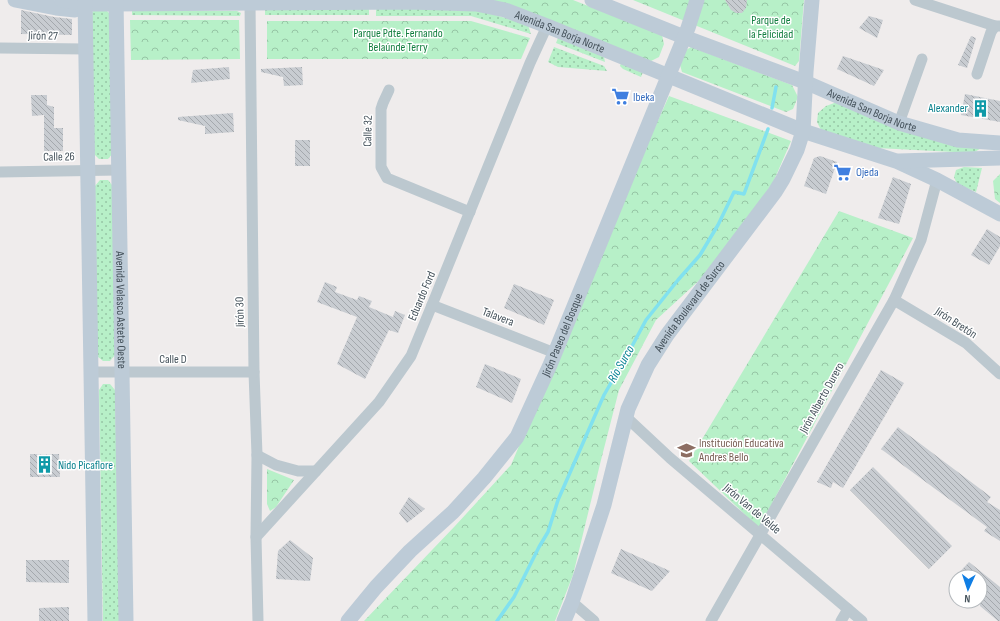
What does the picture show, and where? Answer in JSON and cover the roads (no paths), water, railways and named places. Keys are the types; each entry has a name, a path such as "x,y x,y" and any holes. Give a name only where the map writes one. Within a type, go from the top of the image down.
{"street":[{"path":"15,0 56,8 86,5 96,621"},
{"name":"Avenida San Borja Norte","path":"62,0 86,5 115,2 250,3 404,1 476,4 505,10 803,131 896,161 937,180 1000,214"},
{"name":"Avenida San Borja Norte","path":"592,0 684,37 805,82 899,123 958,140 1000,143"},
{"name":"Jirón Paseo del Bosque","path":"348,621 376,587 410,551 453,512 517,437 543,382 684,37 697,0"},
{"name":"Avenida Boulevard de Surco","path":"564,621 572,602 604,505 625,416 648,365 667,335 775,192 797,150 803,131 805,82 812,0"},
{"path":"915,0 997,26 991,32 977,74"},
{"name":"Avenida Velasco Astete Oeste","path":"115,2 126,621"},
{"name":"Jirón 30","path":"250,3 254,372 258,455 256,537 258,621"},
{"name":"Eduardo Ford","path":"256,537 379,402 410,356 432,306 530,63 547,26"},
{"name":"Jirón 27","path":"0,48 86,49"},
{"path":"899,123 922,59"},
{"name":"Calle 32","path":"389,90 382,109 381,167 387,178 470,212"},
{"name":"Avenida San Borja Norte","path":"896,161 1000,158"},
{"name":"Calle 26","path":"0,172 118,170"},
{"name":"Jirón Alberto Durero","path":"711,621 894,300 921,240 937,180"},
{"name":"Jirón Bretón","path":"894,300 966,343 1000,374"},
{"name":"Talavera","path":"432,306 554,353"},
{"name":"Calle D","path":"92,372 254,372"},
{"name":"Jirón Van de Velde","path":"625,416 670,458 862,621"},
{"path":"258,455 276,465 298,471 316,471"},
{"path":"572,602 594,621"},
{"path":"841,621 848,609"}],"waterway":[{"name":"Río Surco","path":"772,108 776,87"},
{"name":"Río Surco","path":"497,621 514,597 548,532 558,500 604,395 646,320 700,255 718,225 734,192 744,194 768,129"}],"place":[{"name":"Ibeka","path":"620,97"},
{"name":"Alexander","path":"981,108"},
{"name":"Ojeda","path":"843,172"},
{"name":"Institución Educativa Andres Bello","path":"686,450"},
{"name":"Nido Picaflore","path":"45,465"}],"park label":[{"name":"Parque de la Felicidad","path":"771,27"},
{"name":"Parque Pdte. Fernando Belaúnde Terry","path":"398,40"}]}
